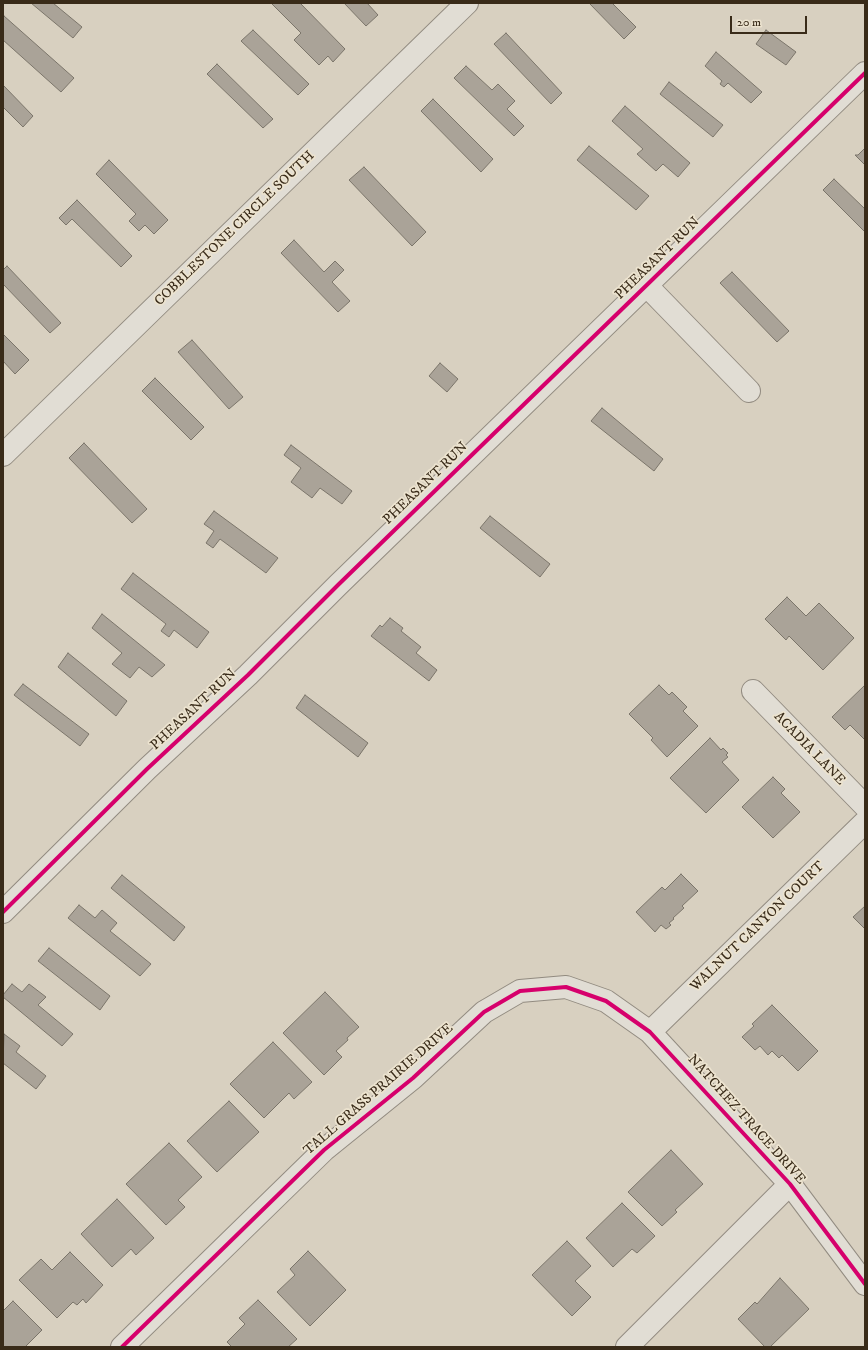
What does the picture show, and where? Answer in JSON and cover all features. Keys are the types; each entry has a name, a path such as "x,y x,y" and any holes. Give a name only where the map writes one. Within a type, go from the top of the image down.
{"street":[{"name":"COBBLESTONE CIRCLE SOUTH","path":"3,455 466,3"},
{"name":"PHEASANT RUN","path":"3,912 147,769 248,675 343,579 647,286 865,73"},
{"path":"647,286 749,391"},
{"name":"ACADIA LANE","path":"753,691 865,806"},
{"name":"WALNUT CANYON COURT","path":"650,1032 865,822"},
{"name":"TALL GRASS PRAIRIE DRIVE","path":"122,1347 324,1150 413,1078 484,1012 520,991 566,987 606,1001 650,1032"},
{"name":"NATCHEZ TRACE DRIVE","path":"650,1032 790,1184 865,1284"},
{"path":"627,1347 790,1184"}],"building":[{"path":"31,3 53,3 82,27 73,38"},
{"path":"271,3 300,3 345,49 333,62 328,56 319,65 294,40 301,33"},
{"path":"344,3 367,3 378,15 366,26"},
{"path":"589,3 612,3 636,27 624,39"},
{"path":"4,16 74,78 61,92 3,40"},
{"path":"253,30 309,84 298,95 241,41"},
{"path":"766,30 796,52 786,65 756,44"},
{"path":"506,33 562,93 551,104 494,44"},
{"path":"716,52 762,92 751,103 728,83 724,87 720,84 722,81 705,66"},
{"path":"217,64 273,119 263,128 207,74"},
{"path":"466,66 492,90 498,84 515,101 507,109 524,126 514,136 454,78"},
{"path":"669,82 723,125 713,137 660,94"},
{"path":"3,85 33,116 23,127 3,107"},
{"path":"433,99 493,159 481,172 421,111"},
{"path":"625,106 690,163 678,177 663,164 656,171 637,154 643,149 612,121"},
{"path":"589,146 649,196 636,210 577,160"},
{"path":"865,148 865,165 855,155 858,155"},
{"path":"109,160 168,220 154,234 145,225 139,231 129,221 136,214 96,174"},
{"path":"364,167 426,232 412,246 349,180"},
{"path":"834,179 865,209 865,232 823,190"},
{"path":"77,200 132,256 121,267 72,219 66,225 59,218"},
{"path":"294,240 324,272 335,261 344,270 332,282 350,301 338,312 281,253"},
{"path":"7,266 61,323 50,333 4,285 3,286 3,270"},
{"path":"732,272 789,331 777,342 720,283"},
{"path":"3,334 29,360 15,374 3,361"},
{"path":"192,340 243,397 229,409 178,352"},
{"path":"440,363 458,379 447,392 429,376"},
{"path":"155,378 204,427 191,440 142,391"},
{"path":"602,408 663,459 654,471 591,421"},
{"path":"84,443 147,509 132,523 69,458"},
{"path":"291,445 352,491 342,504 320,488 312,498 291,482 301,468 284,455"},
{"path":"214,511 278,558 266,573 220,539 213,548 206,543 214,531 204,524"},
{"path":"490,516 550,564 540,577 480,528"},
{"path":"133,573 209,632 197,648 174,630 169,637 161,631 166,624 121,589"},
{"path":"787,597 806,616 819,603 854,638 823,670 789,636 786,640 765,619"},
{"path":"102,614 165,665 152,677 139,667 130,678 112,664 122,653 92,628"},
{"path":"390,618 403,628 401,631 421,647 416,653 437,670 429,681 371,636 380,625 382,627"},
{"path":"68,653 127,701 116,716 58,667"},
{"path":"23,684 89,734 80,746 14,695"},
{"path":"659,685 669,695 672,692 687,707 683,711 698,726 667,757 651,740 653,738 629,714"},
{"path":"865,685 865,740 850,725 845,730 832,717"},
{"path":"305,695 368,743 358,757 296,708"},
{"path":"710,738 721,750 723,748 728,753 726,755 728,757 722,762 739,780 706,813 670,778"},
{"path":"773,777 785,789 781,793 800,812 773,838 742,807"},
{"path":"681,874 698,891 682,906 684,908 669,923 671,925 666,929 661,925 655,932 636,912 662,887 665,890"},
{"path":"122,875 185,927 174,941 111,888"},
{"path":"79,905 95,918 102,910 117,923 110,931 151,964 140,976 68,918"},
{"path":"865,906 865,929 853,917"},
{"path":"49,948 110,996 100,1010 38,961"},
{"path":"12,984 22,992 29,984 46,997 38,1005 73,1034 62,1046 3,997"},
{"path":"325,992 359,1027 336,1051 342,1057 324,1075 283,1033"},
{"path":"772,1005 818,1051 798,1071 782,1055 779,1058 772,1051 768,1055 760,1046 755,1050 742,1037 754,1026 752,1024"},
{"path":"4,1034 20,1046 16,1052 46,1076 36,1089 3,1063"},
{"path":"273,1042 312,1082 294,1099 289,1093 264,1118 230,1084"},
{"path":"229,1101 259,1132 217,1172 187,1141"},
{"path":"169,1143 202,1177 178,1200 185,1207 166,1225 126,1184"},
{"path":"671,1150 703,1184 675,1210 677,1212 662,1226 628,1192"},
{"path":"117,1199 154,1238 136,1255 131,1249 112,1267 81,1234"},
{"path":"622,1203 655,1236 637,1253 632,1249 613,1267 586,1238"},
{"path":"567,1241 591,1266 575,1281 591,1297 572,1316 532,1275"},
{"path":"308,1251 346,1290 310,1326 277,1292 295,1275 290,1269"},
{"path":"70,1252 103,1285 86,1303 83,1299 77,1305 73,1302 57,1318 19,1280 41,1259 52,1270"},
{"path":"780,1278 809,1309 770,1347 765,1347 738,1319 755,1302 757,1304"},
{"path":"258,1300 297,1339 288,1347 232,1347 227,1342 245,1324 239,1318"},
{"path":"13,1301 42,1330 26,1346 27,1347 3,1347 3,1311"}],"cycle path":[{"path":"3,912 147,769 248,675 338,585 865,73"},
{"path":"122,1347 324,1150 413,1078 484,1012 520,991 566,987 606,1001 650,1032 790,1184 865,1284"}]}
